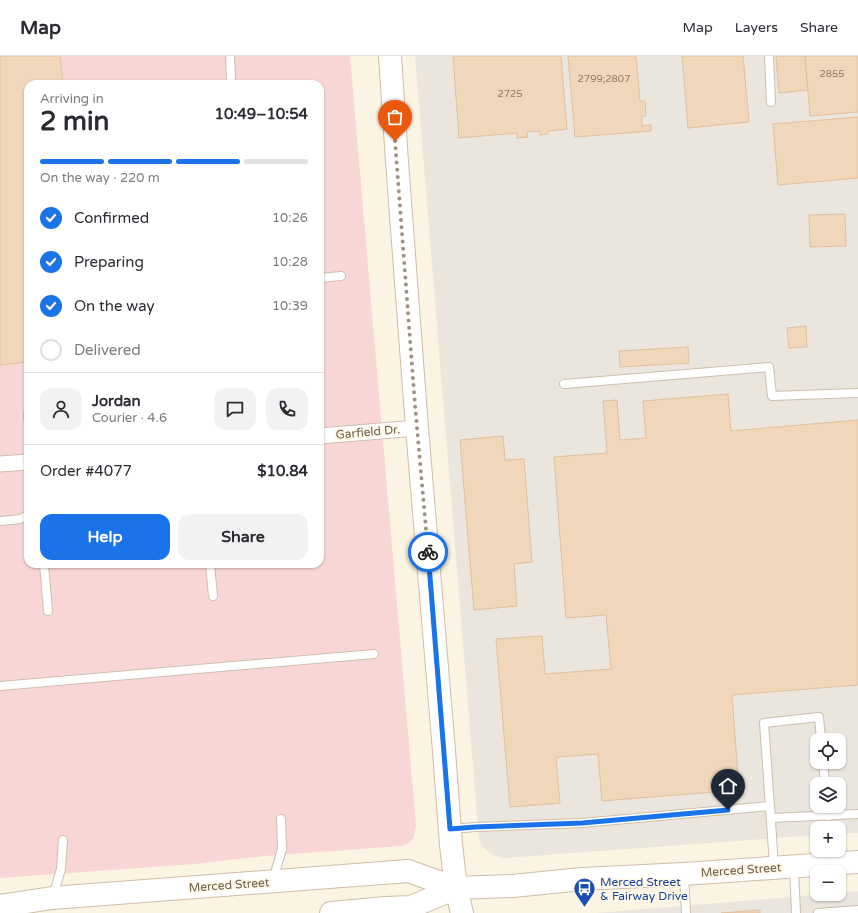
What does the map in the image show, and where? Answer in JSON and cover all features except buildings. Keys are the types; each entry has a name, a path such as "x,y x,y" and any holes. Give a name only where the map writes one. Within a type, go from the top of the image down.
{"street":[{"path":"390,56 417,428 450,829 456,888 462,913"},
{"name":"Garfield Dr.","path":"324,436 417,428"},
{"path":"0,464 24,462"},
{"name":"Merced Street","path":"331,913 386,911 411,907 456,888 513,886 582,879 684,874 858,862"},
{"name":"Merced Street","path":"0,906 52,898 408,871 456,888"}],"lane":[{"path":"230,56 231,80"},
{"path":"769,56 772,102"},
{"path":"324,278 341,276"},
{"path":"564,384 769,367 772,396 858,393"},
{"path":"0,521 20,519 24,517"},
{"path":"44,568 48,611"},
{"path":"210,568 213,596"},
{"path":"0,686 374,654"},
{"path":"796,913 771,818 764,723 819,717 820,733"},
{"path":"450,829 582,823 770,806"},
{"path":"771,818 858,814"},
{"path":"273,881 282,849 281,819"},
{"path":"52,898 61,869 63,840"},
{"path":"684,874 686,913"},
{"path":"818,913 858,910"}],"shaded area":[{"path":"0,56 350,56 416,826 414,837 409,843 401,846 265,856 194,864 0,878"},
{"path":"415,56 858,56 858,833 846,834 846,821 810,821 810,836 505,858 495,856 483,847 479,839"},
{"path":"858,891 858,913 596,913 810,895 810,901 846,901 846,892"}],"way so far":[{"path":"395,141 428,552"}],"place":[{"name":"Merced Street & Fairway Drive","path":"585,908"}],"route":[{"path":"428,552 450,829 582,823 728,810"}]}
